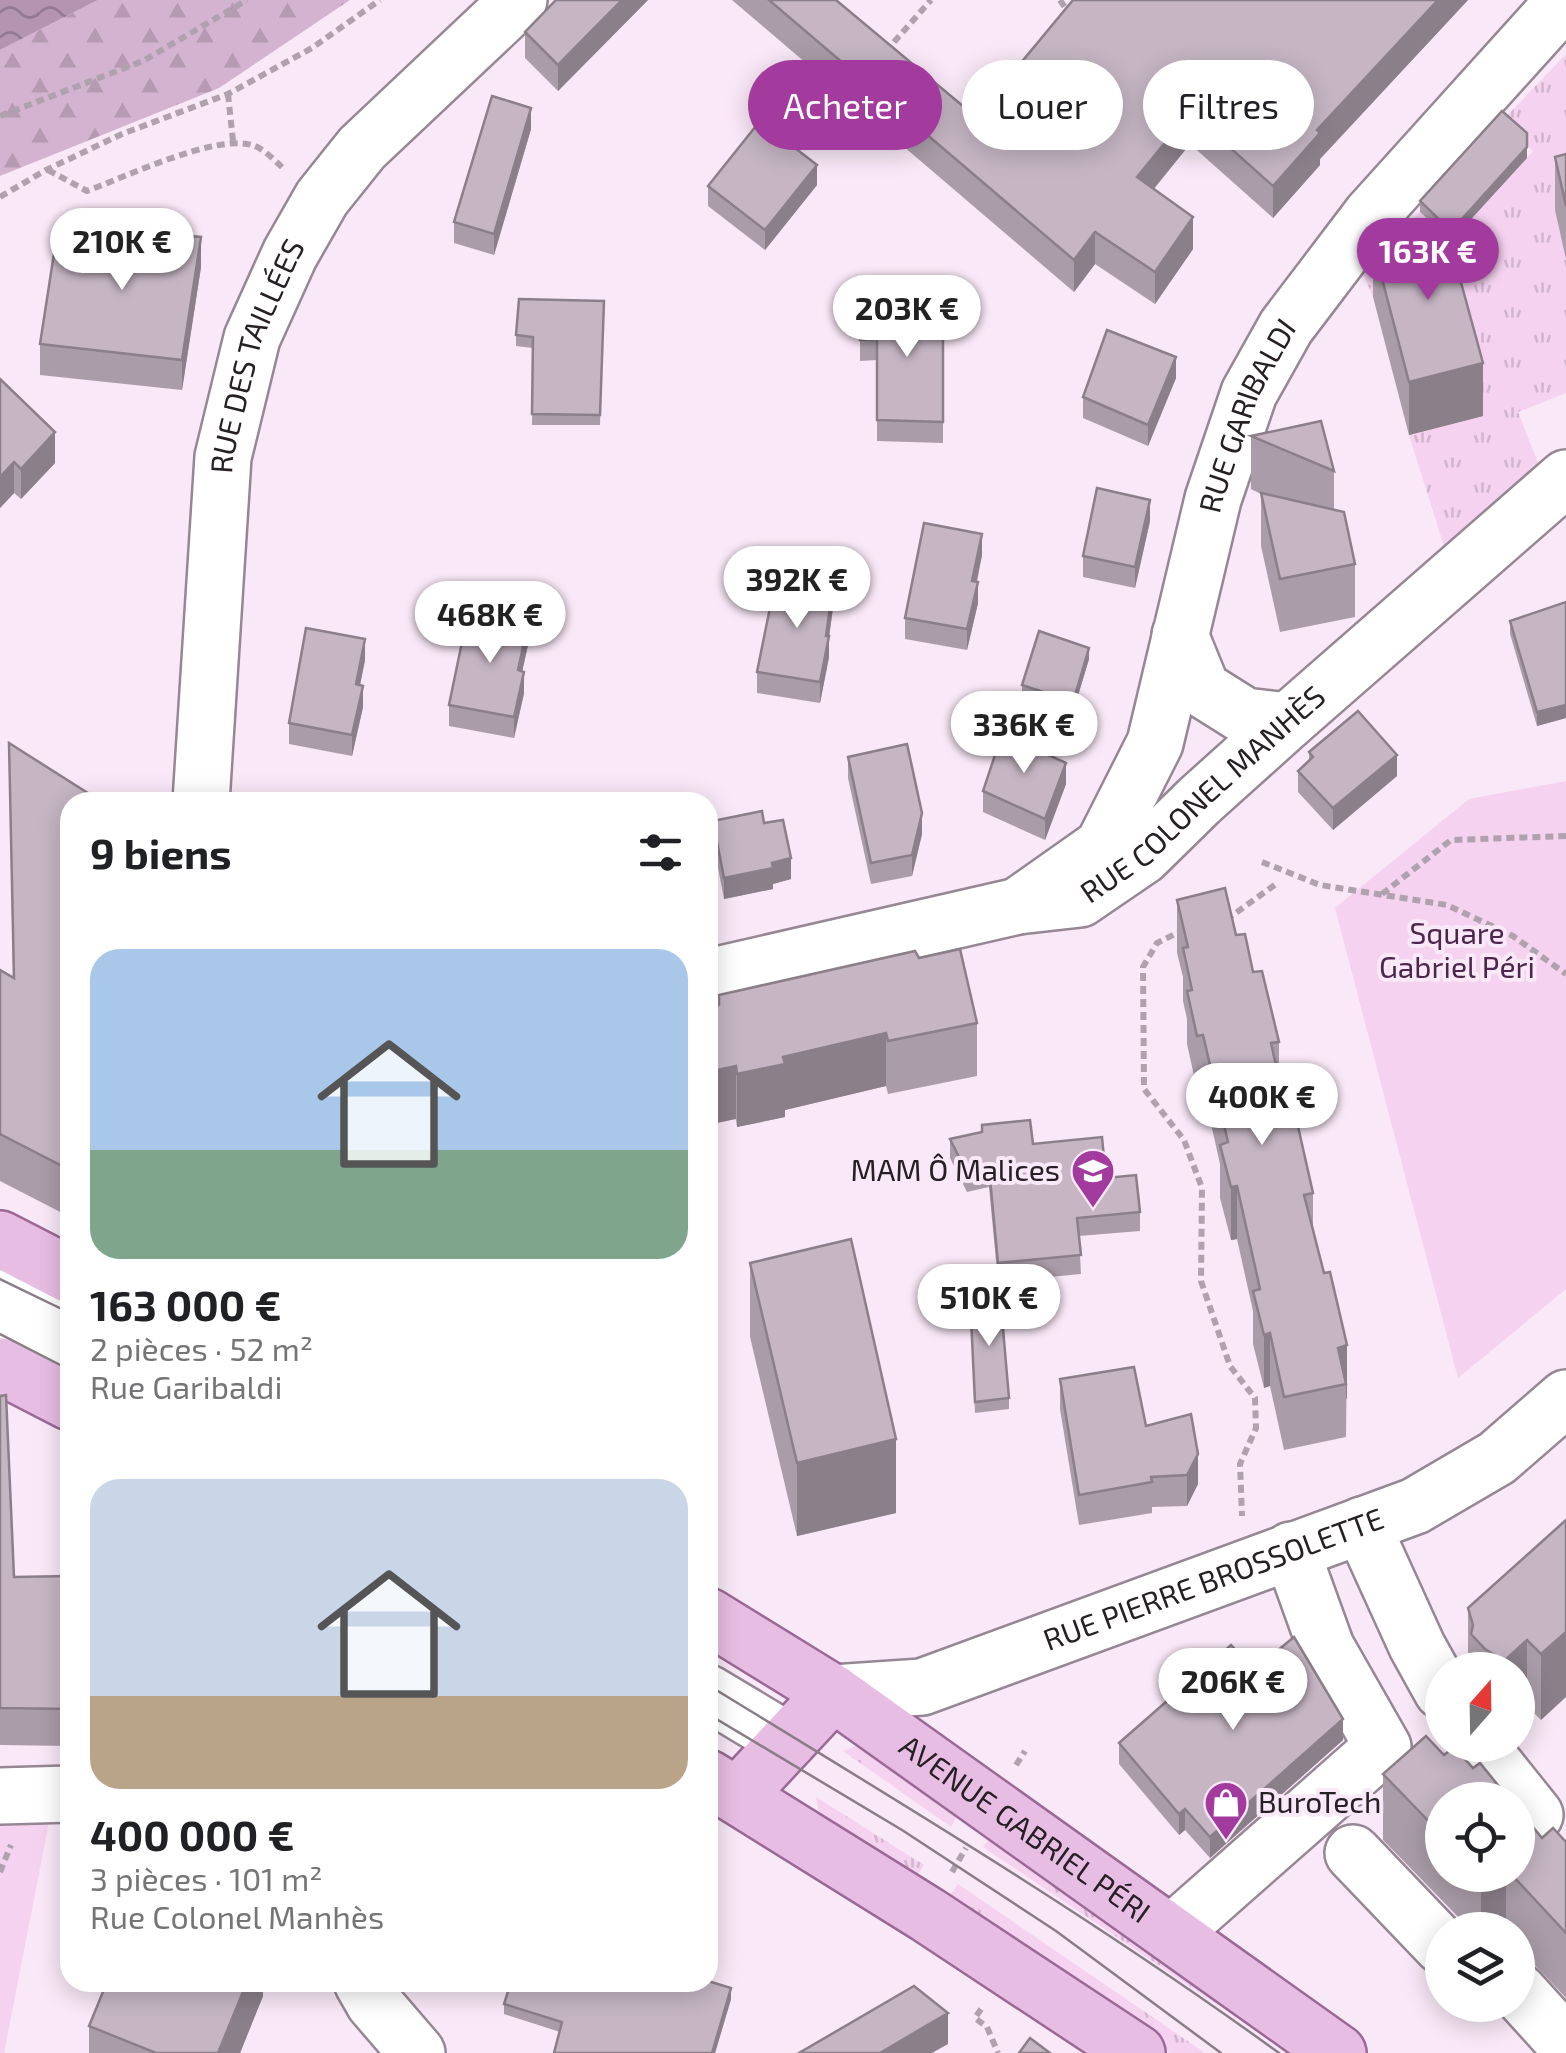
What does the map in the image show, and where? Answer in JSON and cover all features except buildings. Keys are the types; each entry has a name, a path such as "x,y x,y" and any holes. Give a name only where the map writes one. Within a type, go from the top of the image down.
{"main road":[{"path":"0,1240 60,1270"},
{"path":"0,1366 60,1397"},
{"name":"AVENUE GABRIEL PÉRI","path":"718,1622 833,1693 1338,2053"},
{"path":"833,1693 788,1740 723,1786 1137,2053"}],"street":[{"name":"RUE DES TAILLÉES","path":"202,792 223,456 252,338 290,254 322,198 362,148 519,0"},
{"name":"RUE GARIBALDI","path":"1018,906 1102,846 1155,743 1213,499 1249,393 1286,327 1371,215 1565,0"},
{"name":"RUE COLONEL MANHÈS","path":"718,974 1018,906 1080,899 1143,856 1288,721 1566,478"},
{"path":"1180,635 1202,689 1245,716 1288,721"},
{"path":"0,1279 60,1308"},
{"path":"0,1334 60,1365"},
{"name":"RUE PIERRE BROSSOLETTE","path":"833,1693 922,1687 1415,1506 1497,1458 1566,1398"},
{"path":"1362,1525 1425,1659"},
{"path":"1172,1934 1383,1747 1326,1647 1266,1559"},
{"path":"718,1699 788,1740"},
{"path":"1493,1762 1509,1782"},
{"path":"0,1796 60,1794"},
{"path":"1353,1854 1425,1928"},
{"path":"368,1992 417,2053"},
{"path":"1535,2010 1566,2044"}],"path":[{"path":"0,116 143,61 247,0"},
{"path":"0,197 122,134 228,94 312,48 380,0"},
{"path":"894,42 931,0"},
{"path":"1060,0 1071,16"},
{"path":"1058,30 1078,8"},
{"path":"228,94 233,141"},
{"path":"46,170 88,191 206,147 233,141 256,146 322,198"},
{"path":"1381,895 1451,840 1566,836"},
{"path":"1262,862 1320,885 1447,906 1513,936 1566,974"},
{"path":"1212,923 1229,919 1276,884"},
{"path":"1196,927 1179,930 1157,944 1143,967 1144,1089 1184,1140 1202,1188 1200,1281 1230,1366 1255,1398 1256,1428 1240,1464 1266,1559"},
{"path":"975,2018 988,2026 998,2053"}],"green space":[{"path":"98,0 350,0 219,88 0,176 0,50"},
{"path":"1566,54 1566,393 1518,412 1538,463 1444,546 1409,435 1482,415 1444,277 1373,297 1361,269 1420,212 1451,241 1533,151 1502,121"},
{"name":"Square Gabriel Péri","path":"1566,781 1566,1289 1458,1378 1335,908 1469,799"},
{"path":"856,1746 959,1812 951,1827 843,1751"},
{"path":"816,1797 924,1865 915,1879 820,1818"},
{"path":"49,1822 4,2053 0,2053 0,1823"},
{"path":"995,1832 1320,2053 1289,2053 983,1847"},
{"path":"958,1884 1205,2053 1170,2053 946,1901"}],"water":[{"path":"0,0 98,0 0,50"}],"tram line":[{"path":"0,1279 60,1308"},
{"path":"0,1334 60,1365"},
{"path":"718,1691 1069,1909 1279,2053"},
{"path":"718,1720 902,1830 1056,1931 1221,2053"}],"place":[{"name":"MAM Ô Malices","path":"1093,1209"},
{"name":"BuroTech","path":"1226,1841"}]}
